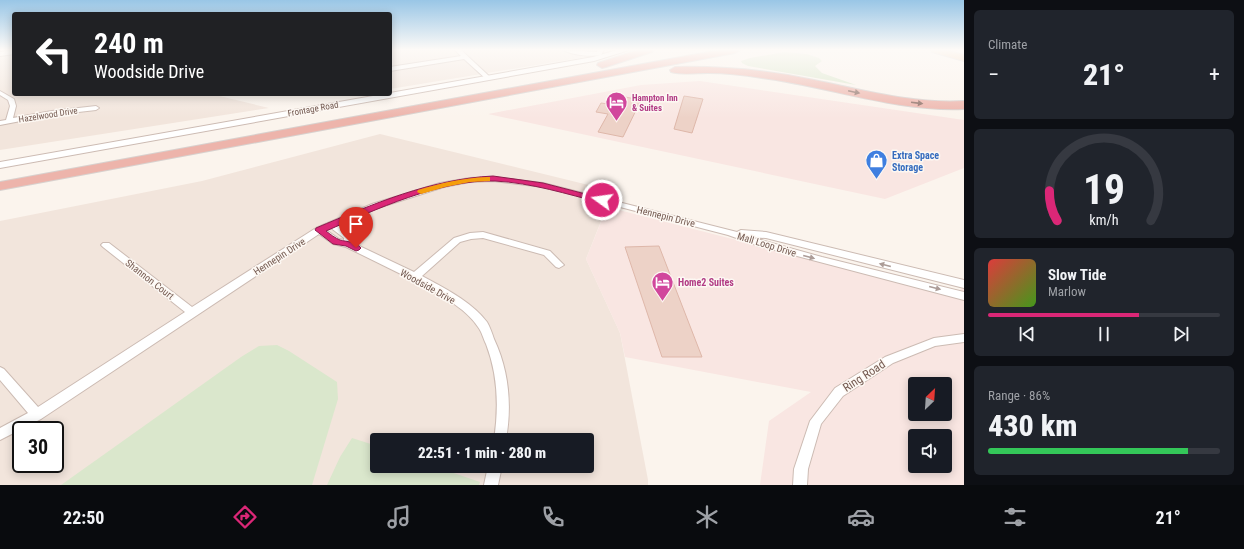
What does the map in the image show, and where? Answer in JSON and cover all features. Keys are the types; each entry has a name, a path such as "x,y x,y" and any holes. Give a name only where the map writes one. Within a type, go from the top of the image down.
{"highway":[{"path":"0,177 574,73"},
{"path":"0,186 617,73"},
{"path":"552,85 641,73"},
{"path":"740,73 787,78 903,102 952,106 964,105"}],"street":[{"path":"482,73 488,78"},
{"name":"Frontage Road","path":"392,95 518,73"},
{"path":"0,93 11,99 13,106 9,122"},
{"name":"Frontage Road","path":"0,165 387,96"},
{"name":"Hazelwood Drive","path":"0,123 52,113 96,108"},
{"name":"Hennepin Drive","path":"0,434 37,415 319,230 375,206 443,185 470,180 493,179 543,185 731,233"},
{"path":"332,224 349,237 348,244"},
{"name":"Woodside Drive","path":"319,230 336,242 348,244 447,295 465,308 482,325 493,348 503,385 504,421 501,433"},
{"name":"Mall Loop Drive","path":"731,233 766,235 964,284"},
{"name":"Mall Loop Drive","path":"731,233 762,244 964,296"},
{"path":"414,278 457,240 470,236 483,235 547,253 559,265"},
{"name":"Shannon Court","path":"106,245 193,313"},
{"name":"Ring Road","path":"800,485 801,469 816,421 839,392 889,360 934,342 964,338"},
{"path":"0,372 37,415"},
{"path":"491,485 494,473"}],"shaded area":[{"path":"0,73 12,73 12,96 219,96 269,108 0,150"},
{"path":"392,73 490,73 392,89"},
{"path":"700,81 964,120 964,168 885,199 488,114 641,85"},
{"path":"380,134 613,191 586,259 620,333 648,485 0,485 0,221 202,181"},
{"path":"607,207 952,295 964,287 964,485 760,485 769,421 811,392 625,357 620,333 586,259"}],"green space":[{"path":"786,73 822,73 856,85"},
{"path":"277,345 337,382 338,399 312,485 61,485 241,357 259,346"},
{"path":"352,438 370,444 370,473 454,473 480,482 479,485 327,485 340,457"}],"building":[{"name":"Hampton Inn & Suites","path":"620,96 641,100 623,137 598,132 608,114 596,112 601,103 615,105"},
{"path":"684,96 703,99 692,133 674,129"},
{"name":"Home2 Suites","path":"659,246 702,357 662,357 625,247"}],"slow traffic":[{"path":"421,192 443,185 470,180 487,179"}],"place":[{"name":"Hampton Inn & Suites","path":"616,122"},
{"name":"Extra Space Storage","path":"877,180"},
{"name":"Home2 Suites","path":"662,302"}],"route":[{"path":"356,248 348,244 336,242 319,230 358,212 443,185 470,180 493,179 518,181 543,185 602,200"}]}
